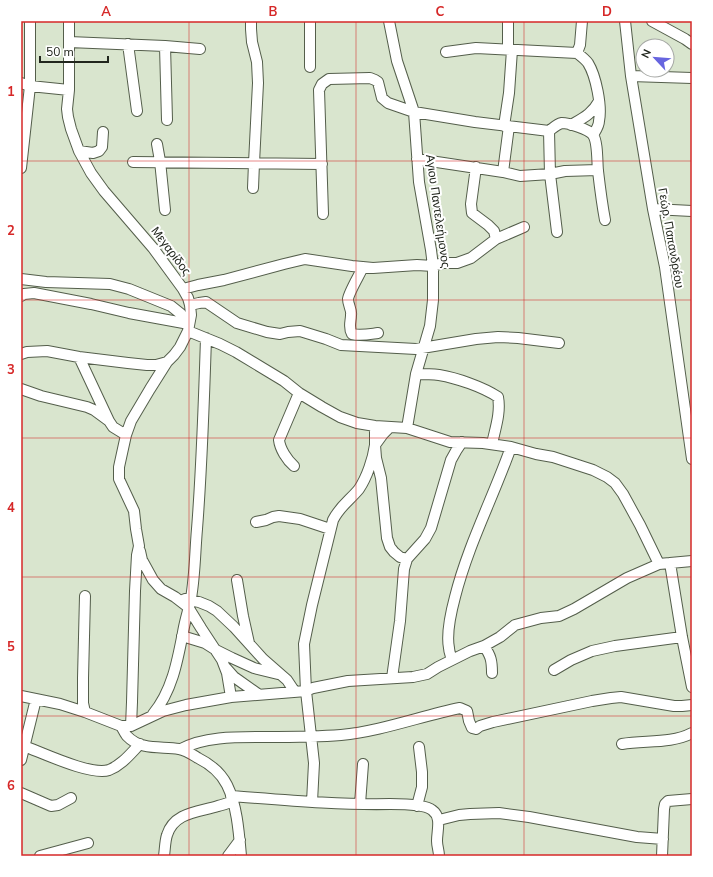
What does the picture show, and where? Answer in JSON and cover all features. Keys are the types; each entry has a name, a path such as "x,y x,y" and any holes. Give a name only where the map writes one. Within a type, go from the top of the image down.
{"street":[{"path":"21,168 30,21"},
{"name":"Μεγαρίδος","path":"69,21 68,116 79,151 91,173 104,191 153,248 183,289 190,305 191,315 189,328 180,347 167,362 132,421 126,435 119,467 119,480 134,511 139,546"},
{"path":"251,21 251,36 257,62 258,83 253,188"},
{"path":"310,21 310,67"},
{"name":"Αγιου Παντελεήμονος","path":"389,21 395,52 414,112 419,182 433,266 430,326 416,374 407,428"},
{"path":"504,172 510,50 508,21"},
{"path":"577,53 580,45 582,21"},
{"name":"Γεώρ. Παπανδρέου","path":"625,21 631,76 653,209 665,267 692,459"},
{"path":"652,21 690,38"},
{"path":"69,42 200,49"},
{"path":"128,44 136,111"},
{"path":"165,46 167,120"},
{"path":"446,52 476,48 577,53 589,64 595,78 599,100 600,120 593,135"},
{"path":"631,76 692,78"},
{"path":"323,214 319,90 322,84 329,79 370,78 378,82 382,98 388,103 414,112 549,131 558,124 563,123 585,130 593,135 596,146 605,220"},
{"path":"26,85 69,90"},
{"path":"571,125 591,112 596,107 599,100"},
{"path":"549,131 550,174 557,232"},
{"path":"79,151 92,153 100,151 102,147 103,132"},
{"path":"157,144 165,210"},
{"path":"417,159 476,167 520,176 598,170"},
{"path":"133,162 322,164"},
{"path":"476,167 471,204 472,213 494,231 496,239"},
{"path":"653,209 692,211"},
{"path":"183,289 198,284 224,280 305,259 373,268 418,265 433,266 443,263 457,263 471,258 496,239 524,227"},
{"path":"363,267 348,299 352,313 349,326 352,334 356,335 378,333"},
{"path":"21,279 46,282 110,284 129,289 171,306 181,314 189,328"},
{"path":"21,296 24,294 34,293 91,304 189,328 242,355 322,408 340,417 375,426 407,428 450,442 492,444 553,457 593,470 607,477 615,484 627,501 659,564"},
{"path":"190,305 206,302 237,323 267,332 280,334 300,331 341,345 408,350 476,339 518,338 559,343"},
{"path":"151,717 162,702 176,669 193,584 201,468 206,338"},
{"path":"21,354 27,352 47,351 79,357 147,365 156,365 167,362"},
{"path":"79,357 113,427 126,435"},
{"path":"416,374 440,375 459,380 489,391 498,397 498,418 492,444"},
{"path":"21,389 41,396 87,407 109,420"},
{"path":"294,466 284,453 279,440 299,393"},
{"path":"312,802 314,763 306,691 304,644 330,529 337,512 358,488 366,476 374,445 375,426"},
{"path":"389,428 374,445 381,478 387,538 390,547 394,552 407,559"},
{"path":"392,678 400,621 404,570 407,559 425,539 431,528 452,460 462,442"},
{"path":"452,660 448,648 449,624 458,585 469,549 511,448"},
{"path":"256,522 279,516 300,519 330,529"},
{"path":"139,546 142,560 153,580 161,589 190,604 209,606 217,611 234,627 263,659 287,680 295,692"},
{"path":"139,546 135,591 132,702 126,726 126,736 132,741 140,744 153,747 181,749 203,760 219,773 227,785 232,798 240,840 241,856"},
{"path":"21,696 60,704 126,726 163,711 186,705 231,697 306,691 313,688 348,681 413,677 427,674 470,651 484,646 500,637 515,625 541,618 559,616 574,609 627,578 659,564 692,561"},
{"path":"670,563 692,687"},
{"path":"237,580 249,643"},
{"path":"85,596 83,703 85,712"},
{"path":"190,604 200,628 216,650 225,666 234,677 258,694"},
{"path":"182,636 206,643 216,650 254,668 282,676"},
{"path":"554,670 571,660 592,651 615,646 682,637"},
{"path":"484,646 489,653 492,662 492,673"},
{"path":"225,666 231,697"},
{"path":"181,749 198,742 226,738 311,737 361,732 400,724 460,708 467,710 472,728 476,729 480,726 493,722 585,702 611,698 621,697 682,706 692,705"},
{"path":"21,760 36,699"},
{"path":"622,744 661,741 692,733"},
{"path":"24,746 86,768 102,772 110,770 123,762 140,744"},
{"path":"417,806 422,787 419,747"},
{"path":"360,804 363,764"},
{"path":"21,793 52,806 58,805 71,798"},
{"path":"164,856 167,835 171,826 176,821 185,815 220,806 232,798 360,804 400,804 430,808 436,814 438,820 437,842 439,856"},
{"path":"662,856 665,804 668,801 692,799"},
{"path":"438,820 465,815 499,813 637,837 663,839"},
{"path":"228,856 240,840"},
{"path":"40,856 88,843"}]}
